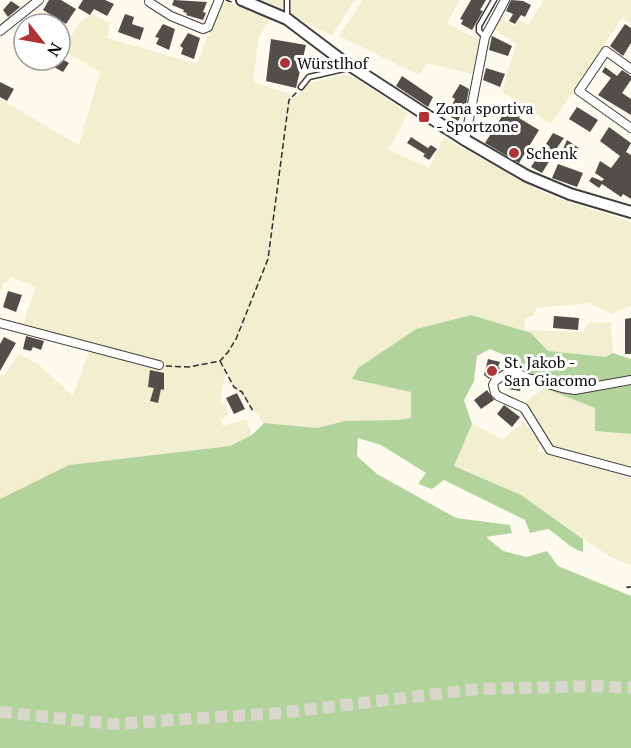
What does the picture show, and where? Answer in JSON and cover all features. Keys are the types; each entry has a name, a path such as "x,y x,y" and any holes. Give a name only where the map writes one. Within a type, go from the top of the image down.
{"street":[{"path":"0,31 39,0"},
{"path":"149,2 171,16 203,29 208,27 219,0"},
{"path":"242,0 287,19 352,67 465,140 527,176 570,194 631,212"},
{"path":"465,140 485,37 506,0"},
{"path":"631,69 606,51 579,91 631,128"},
{"path":"0,322 159,365"},
{"path":"631,380 575,390 561,388 514,372 507,373 493,385 498,396 524,408 550,450 631,472"}],"lane":[{"path":"287,0 287,19"},
{"path":"485,37 478,31 479,26 494,0"},
{"path":"301,87 309,77 352,67"}],"path":[{"path":"159,365 189,367 220,361 236,339 268,259 289,100 301,87"},
{"path":"220,361 234,387 242,392 253,411"}],"shaded area":[{"path":"257,0 355,0 332,35"},
{"path":"363,0 460,0 447,23 479,40 472,74 427,63 419,75 339,36"},
{"path":"544,0 631,0 631,24 622,18 551,124 502,92 516,44 492,28 499,14 506,17 504,21 515,26 520,20 528,25"},
{"path":"226,2 270,19 259,37 253,82 297,96 308,84 348,74 408,113 389,150 429,168 444,138 550,196 631,222 631,306 612,314 588,303 536,308 534,315 525,318 524,330 583,332 589,323 611,322 613,353 606,357 548,351 531,333 471,315 416,329 358,368 352,378 411,392 412,418 345,421 317,428 264,423 237,390 226,371 220,402 226,406 228,415 221,420 223,426 246,419 252,435 230,446 69,465 0,499 0,375 4,375 19,354 38,364 73,396 91,345 22,326 36,286 10,277 8,282 4,282 0,293 0,99 79,145 100,72 72,56 72,35 82,20 92,14 110,23 107,38 197,64 220,6"},
{"path":"544,388 595,408 595,431 631,434 631,468 553,450 524,403"},
{"path":"524,422 540,442 538,451 631,478 631,565 610,557 521,495 454,466 472,424 502,440"}],"green space":[{"path":"471,315 531,333 548,351 606,357 613,353 631,359 631,434 595,431 595,408 544,388 514,359 490,349 477,356 474,381 464,400 472,424 454,466 521,495 583,539 583,552 548,529 530,533 525,520 444,480 432,489 418,484 426,473 381,445 358,438 357,456 377,474 456,518 510,525 512,533 486,537 503,551 527,557 547,551 558,566 631,596 631,748 0,748 0,499 69,465 230,446 252,435 264,423 317,428 345,421 411,418 411,392 352,379 358,368 416,329"}],"building":[{"path":"49,0 61,0 76,9 72,15 72,12 43,10"},
{"path":"83,0 105,0 114,4 107,16 94,9 90,15 78,8"},
{"path":"174,0 207,2 203,20 186,15 184,10 172,5"},
{"path":"471,0 486,0 480,10 483,11 472,30 461,24 463,20 460,19"},
{"path":"511,0 523,1 531,5 525,17 521,15 515,24 509,21 513,14 506,11"},
{"path":"11,1 20,7 8,17 3,10"},
{"path":"125,14 134,17 132,24 144,28 140,40 118,32"},
{"path":"163,24 175,29 169,50 156,44 159,38 155,37"},
{"path":"625,24 631,28 631,43 623,56 610,46"},
{"path":"188,33 200,38 194,59 181,54 183,48 180,46"},
{"path":"492,36 512,46 508,56 489,50"},
{"name":"Würstlhof","path":"271,39 306,45 296,88 266,81"},
{"path":"605,67 617,76 622,70 631,76 631,80 622,93 631,99 631,115 598,95 611,78 602,72"},
{"path":"486,68 505,74 500,87 483,80"},
{"path":"402,76 433,97 428,107 396,86"},
{"path":"0,82 14,89 7,101 0,97"},
{"path":"460,84 469,89 466,105 458,121 447,115 455,99 452,97"},
{"path":"508,107 521,115 519,118 539,130 519,163 485,143"},
{"path":"577,107 598,120 590,132 569,119"},
{"path":"609,127 631,143 626,152 631,155 631,199 623,194 621,197 602,184 599,188 589,181 592,177 602,181 604,179 595,173 600,161 611,168 620,156 600,141"},
{"path":"553,133 564,138 542,173 531,167 540,153 544,156 550,147 546,144"},
{"path":"411,137 428,148 431,145 437,149 429,160 423,156 425,154 407,143"},
{"path":"567,140 579,148 573,159 562,152"},
{"path":"558,164 583,173 577,187 552,178"},
{"path":"8,291 22,295 16,312 3,307"},
{"path":"554,316 579,318 578,330 553,328"},
{"path":"631,318 631,354 625,354 625,319"},
{"path":"26,336 44,341 41,350 33,347 31,351 23,349"},
{"path":"4,337 16,343 0,371 0,344"},
{"name":"St. Jakob - San Giacomo","path":"488,359 500,362 498,367 500,368 489,379 484,375"},
{"path":"150,370 164,373 164,390 161,389 158,403 150,401 154,388 148,387"},
{"path":"509,379 522,382 520,391 508,389"},
{"path":"487,390 494,400 481,409 474,400"},
{"path":"237,393 245,409 234,414 226,398"},
{"path":"504,405 520,417 512,427 497,414"}],"tunnel":[{"path":"0,712 113,724 279,713 478,689 599,686 631,688"}],"place":[{"name":"Würstlhof","path":"285,63"},
{"name":"Zona sportiva - Sportzone","path":"424,117"},
{"name":"Schenk","path":"514,153"},
{"name":"St. Jakob - San Giacomo","path":"492,371"}]}
